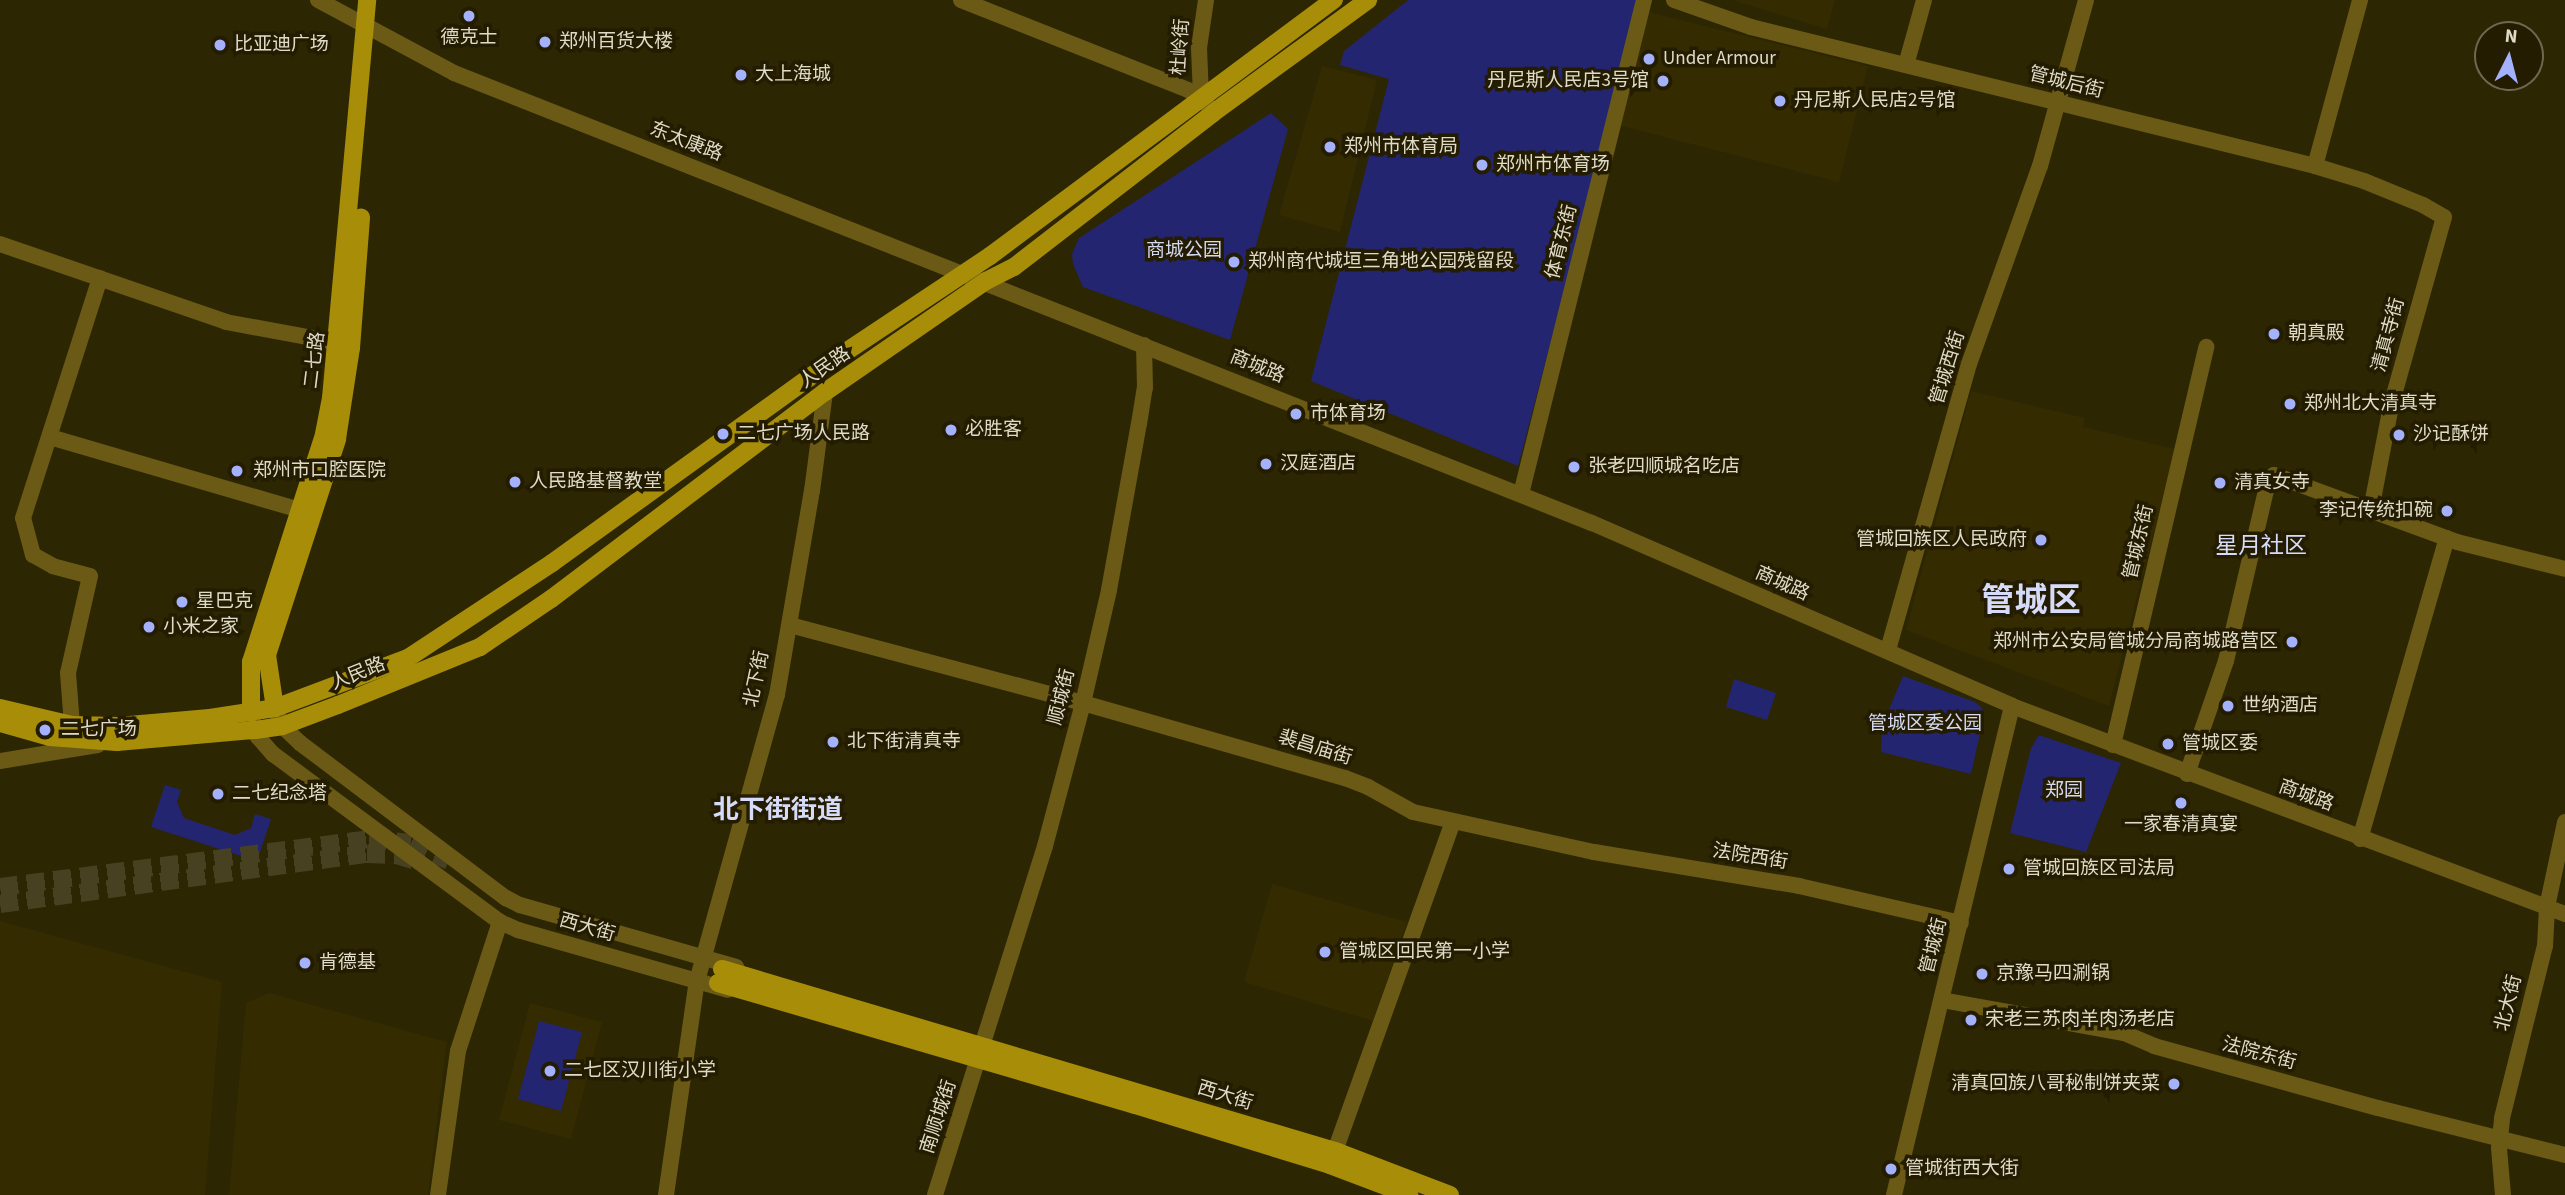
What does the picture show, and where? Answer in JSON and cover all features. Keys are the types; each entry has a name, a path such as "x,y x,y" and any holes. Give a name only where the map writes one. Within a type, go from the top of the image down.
{"main road":[{"name":"二七路","path":"275,708 267,654 337,439 345,400 370,29 367,0"},
{"name":"二七路","path":"253,722 251,662 324,434 339,343 370,29 379,0"},
{"name":"人民路","path":"253,722 275,708 408,658 552,563 835,359 990,256 1334,0"},
{"name":"人民路","path":"253,722 282,726 455,658 503,633 825,392 986,281 1014,267 1213,113 1368,0"},
{"path":"0,708 72,725 253,722"},
{"path":"0,723 50,737 117,742 253,722"},
{"name":"西大街","path":"720,976 1335,1151 1450,1195"},
{"name":"西大街","path":"982,1052 1330,1165 1409,1195"}],"street":[{"name":"东太康路","path":"318,0 454,73 986,281"},
{"path":"961,0 1201,97 1213,113"},
{"name":"杜岭街","path":"1201,97 1199,48 1206,0"},
{"name":"体育东街","path":"1521,494 1644,0"},
{"name":"管城后街","path":"1674,0 1751,27 2315,166 2364,181 2423,205 2444,217"},
{"path":"1906,65 1924,0"},
{"name":"管城西街","path":"1888,650 1969,364 2040,166 2086,0"},
{"path":"2315,166 2360,0"},
{"name":"清真寺街","path":"2371,510 2391,405 2444,217"},
{"path":"0,244 226,321 339,343"},
{"path":"72,725 68,673 90,576 53,566 33,555 23,518 100,278"},
{"name":"商城路","path":"986,281 1521,494 1888,650 2012,706 2565,914"},
{"name":"顺城街","path":"982,1052 1083,703 1109,590 1139,424 1144,388 1144,345"},
{"name":"管城东街","path":"2113,746 2206,347"},
{"name":"北下街","path":"666,1195 700,969 776,695 790,625 825,392"},
{"path":"50,437 299,510"},
{"path":"2187,774 2226,661 2269,478 2280,476 2447,538 2565,569"},
{"path":"2360,839 2447,538"},
{"name":"裴昌庙街","path":"790,625 1083,703 1345,778 1368,787 1413,812 1531,838"},
{"name":"管城街","path":"1894,1195 2012,706"},
{"name":"西大街","path":"275,708 282,726 300,743 506,898 520,905 956,1058 982,1052"},
{"name":"西大街","path":"253,722 273,754 500,922 517,930 700,969 962,1033 982,1052"},
{"path":"0,761 117,742"},
{"path":"1335,1151 1431,891 1453,821"},
{"name":"北大街","path":"2503,1195 2500,1139 2502,1118 2545,946 2546,907 2565,822"},
{"name":"法院西街","path":"1531,838 1643,862 1799,886 1961,923"},
{"path":"438,1195 458,1051 500,922"},
{"name":"法院东街","path":"1942,1000 2124,1033 2154,1046 2565,1155"},
{"name":"南顺城街","path":"935,1195 982,1052"}],"shaded area":[{"path":"1732,0 1835,0 1827,29"},
{"path":"1648,12 1868,66 1839,182 1618,125"},
{"name":"郑州市体育局","path":"1322,66 1377,80 1340,232 1279,215"},
{"name":"管城回族区人民政府","path":"1971,391 2085,418 2083,427 2175,449 2109,706 1906,630"},
{"name":"管城区回民第一小学","path":"1272,884 1407,922 1373,1021 1244,982"},
{"path":"0,921 222,982 205,1195 0,1195"},
{"path":"269,993 447,1042 428,1195 229,1195 246,1003"},
{"name":"二七区汉川街小学","path":"530,1003 602,1022 571,1139 499,1120"}],"green space":[{"name":"郑州市体育场","path":"1408,0 1639,0 1640,3 1518,466 1311,381 1389,79 1340,65 1344,51"},
{"name":"商城公园","path":"1271,113 1288,129 1230,340 1083,287 1073,264 1072,254 1079,238"},
{"name":"管城区委公园","path":"1903,676 1975,702 1982,708 1984,716 1971,774 1881,752 1882,726"},
{"path":"1734,679 1776,693 1767,720 1726,707"},
{"name":"郑园","path":"2039,735 2121,763 2086,852 2010,833 2031,748"},
{"path":"165,785 181,790 177,802 184,818 235,835 251,828 255,814 271,819 257,861 151,827"},
{"path":"539,1021 582,1032 561,1111 518,1099"}],"tunnel":[{"path":"0,887 369,839 411,843 449,861"},
{"path":"0,904 367,854 396,855 419,862"}],"place":[{"name":"德克士","path":"469,16"},
{"name":"郑州百货大楼","path":"545,42"},
{"name":"比亚迪广场","path":"220,45"},
{"name":"Under Armour","path":"1649,59"},
{"name":"大上海城","path":"741,75"},
{"name":"丹尼斯人民店3号馆","path":"1663,81"},
{"name":"丹尼斯人民店2号馆","path":"1780,101"},
{"name":"郑州市体育局","path":"1330,147"},
{"name":"郑州市体育场","path":"1482,165"},
{"name":"郑州商代城垣三角地公园残留段","path":"1234,262"},
{"name":"朝真殿","path":"2274,334"},
{"name":"郑州北大清真寺","path":"2290,404"},
{"name":"市体育场","path":"1296,414"},
{"name":"必胜客","path":"951,430"},
{"name":"二七广场人民路","path":"723,434"},
{"name":"沙记酥饼","path":"2399,435"},
{"name":"汉庭酒店","path":"1266,464"},
{"name":"张老四顺城名吃店","path":"1574,467"},
{"name":"郑州市口腔医院","path":"237,471"},
{"name":"人民路基督教堂","path":"515,482"},
{"name":"清真女寺","path":"2220,483"},
{"name":"李记传统扣碗","path":"2447,511"},
{"name":"管城回族区人民政府","path":"2041,540"},
{"name":"星巴克","path":"182,602"},
{"name":"小米之家","path":"149,627"},
{"name":"郑州市公安局管城分局商城路营区","path":"2292,642"},
{"name":"世纳酒店","path":"2228,706"},
{"name":"二七广场","path":"45,730"},
{"name":"北下街清真寺","path":"833,742"},
{"name":"管城区委","path":"2168,744"},
{"name":"二七纪念塔","path":"218,794"},
{"name":"一家春清真宴","path":"2181,803"},
{"name":"管城回族区司法局","path":"2009,869"},
{"name":"管城区回民第一小学","path":"1325,952"},
{"name":"肯德基","path":"305,963"},
{"name":"京豫马四涮锅","path":"1982,974"},
{"name":"宋老三苏肉羊肉汤老店","path":"1971,1020"},
{"name":"二七区汉川街小学","path":"550,1071"},
{"name":"清真回族八哥秘制饼夹菜","path":"2174,1084"},
{"name":"管城街西大街","path":"1891,1169"}],"district":[{"name":"星月社区","path":"2261,546"},
{"name":"管城区","path":"2031,601"},
{"name":"北下街街道","path":"778,810"}]}
